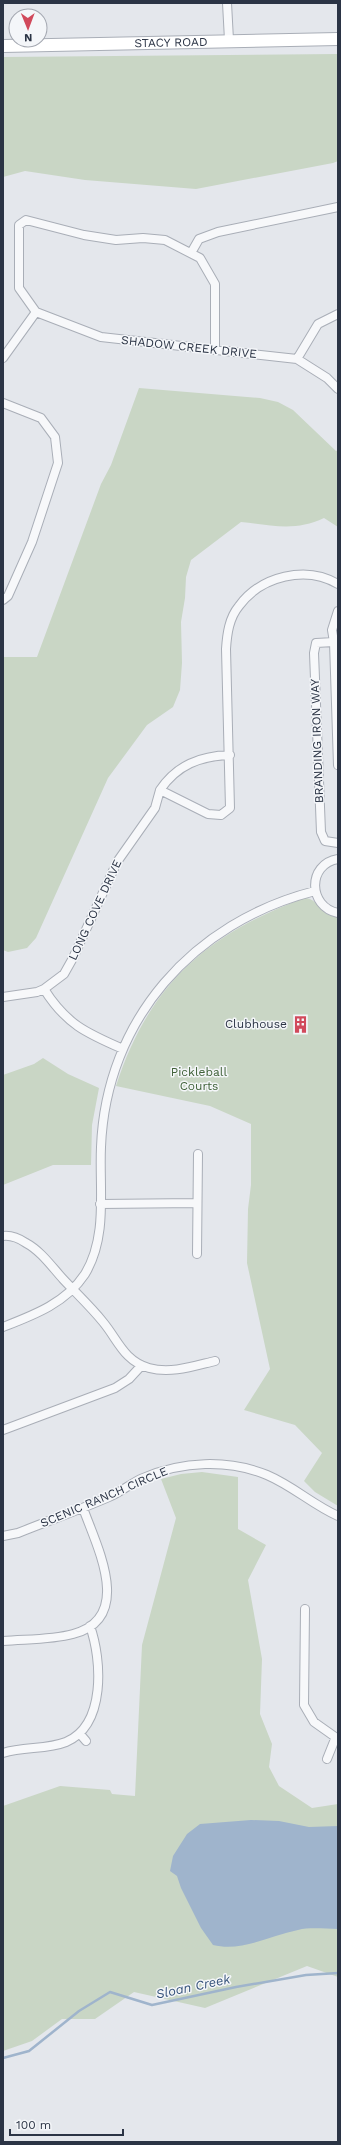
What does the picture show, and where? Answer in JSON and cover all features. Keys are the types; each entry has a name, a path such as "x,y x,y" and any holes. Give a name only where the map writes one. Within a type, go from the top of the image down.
{"main road":[{"name":"STACY ROAD","path":"3,46 229,40 338,39"}],"street":[{"path":"227,3 229,40"},
{"path":"191,252 199,239 218,232 338,207"},
{"path":"3,358 36,312 19,288 19,225 26,220 84,235 110,239 143,238 165,240 191,252 200,258 215,284 215,350"},
{"name":"SHADOW CREEK DRIVE","path":"36,312 101,337 297,359 327,378 338,389"},
{"path":"297,359 318,324 338,314"},
{"path":"3,403 41,418 55,437 58,463 32,542 8,596 3,600"},
{"path":"160,790 208,814 221,814 230,808 227,638 232,616 248,595 260,586 285,576 311,575 324,577 338,584"},
{"path":"338,611 332,630 336,640 338,765"},
{"name":"BRANDING IRON WAY","path":"336,640 316,643 314,652 320,832 325,841 338,843"},
{"name":"LONG COVE DRIVE","path":"3,997 30,994 44,989 64,974 117,862 154,808 160,790 171,776 191,762 202,757 230,755"},
{"path":"338,859 326,863 320,868 316,875 315,891 318,900 324,907 338,913"},
{"path":"3,1327 42,1311 73,1290 87,1270 99,1237 103,1118 110,1084 123,1049 145,1007 169,976 196,951 241,920 281,902 315,891"},
{"path":"44,989 61,1013 70,1021 91,1034 123,1049"},
{"path":"197,1254 198,1154"},
{"path":"100,1204 197,1204"},
{"path":"3,1236 16,1238 34,1248 103,1322 125,1353 141,1366 159,1370 168,1370 215,1361"},
{"path":"3,1430 115,1388 129,1379 141,1366"},
{"name":"SCENIC RANCH CIRCLE","path":"3,1536 18,1533 82,1508 110,1496 136,1481 160,1471 185,1465 216,1464 267,1475 292,1488 322,1509 338,1516"},
{"path":"3,1641 63,1636 82,1631 90,1626 104,1610 108,1595 108,1584 104,1566 82,1508"},
{"path":"305,1609 304,1705 314,1722 336,1739 327,1759"},
{"path":"3,1753 21,1748 54,1745 65,1742 80,1734 92,1718 96,1701 98,1654 90,1626"},
{"path":"80,1734 86,1741"}],"green space":[{"path":"338,54 338,161 333,163 196,189 85,180 25,171 3,177 3,57"},
{"path":"139,388 260,398 278,402 293,410 336,451 338,450 338,527 324,518 303,525 293,526 273,526 241,522 191,560 186,577 185,598 181,622 182,663 180,690 173,707 147,725 108,778 36,938 27,948 8,952 3,950 3,657 37,657 101,484 111,465"},
{"name":"Pickleball Courts","path":"305,898 313,901 327,914 338,917 338,1506 315,1492 304,1481 322,1453 295,1425 244,1410 270,1369 247,1263 248,1209 251,1185 251,1124 210,1106 116,1086 129,1051 145,1019 164,992 186,968 211,946 239,928 270,912"},
{"path":"43,1058 68,1074 99,1088 92,1125 91,1165 53,1165 3,1185 3,1075 34,1064"},
{"path":"202,1472 238,1477 238,1529 266,1545 248,1580 262,1659 260,1714 272,1744 269,1767 279,1786 312,1808 338,1804 338,1977 307,1966 205,2008 134,1992 95,2019 62,2019 32,2041 3,2051 3,1806 60,1786 110,1790 112,1794 135,1796 142,1645 176,1518 161,1479 181,1474"}],"water":[{"path":"251,1820 279,1821 309,1827 338,1826 338,1929 303,1929 245,1945 224,1947 213,1945 201,1928 181,1888 177,1876 170,1871 173,1856 187,1834 200,1824"}],"waterway":[{"name":"Sloan Creek","path":"3,2058 29,2051 79,2011 110,1992 152,2005 236,1987 306,1975 338,1973"}],"place":[{"name":"Clubhouse","path":"300,1024"}]}
